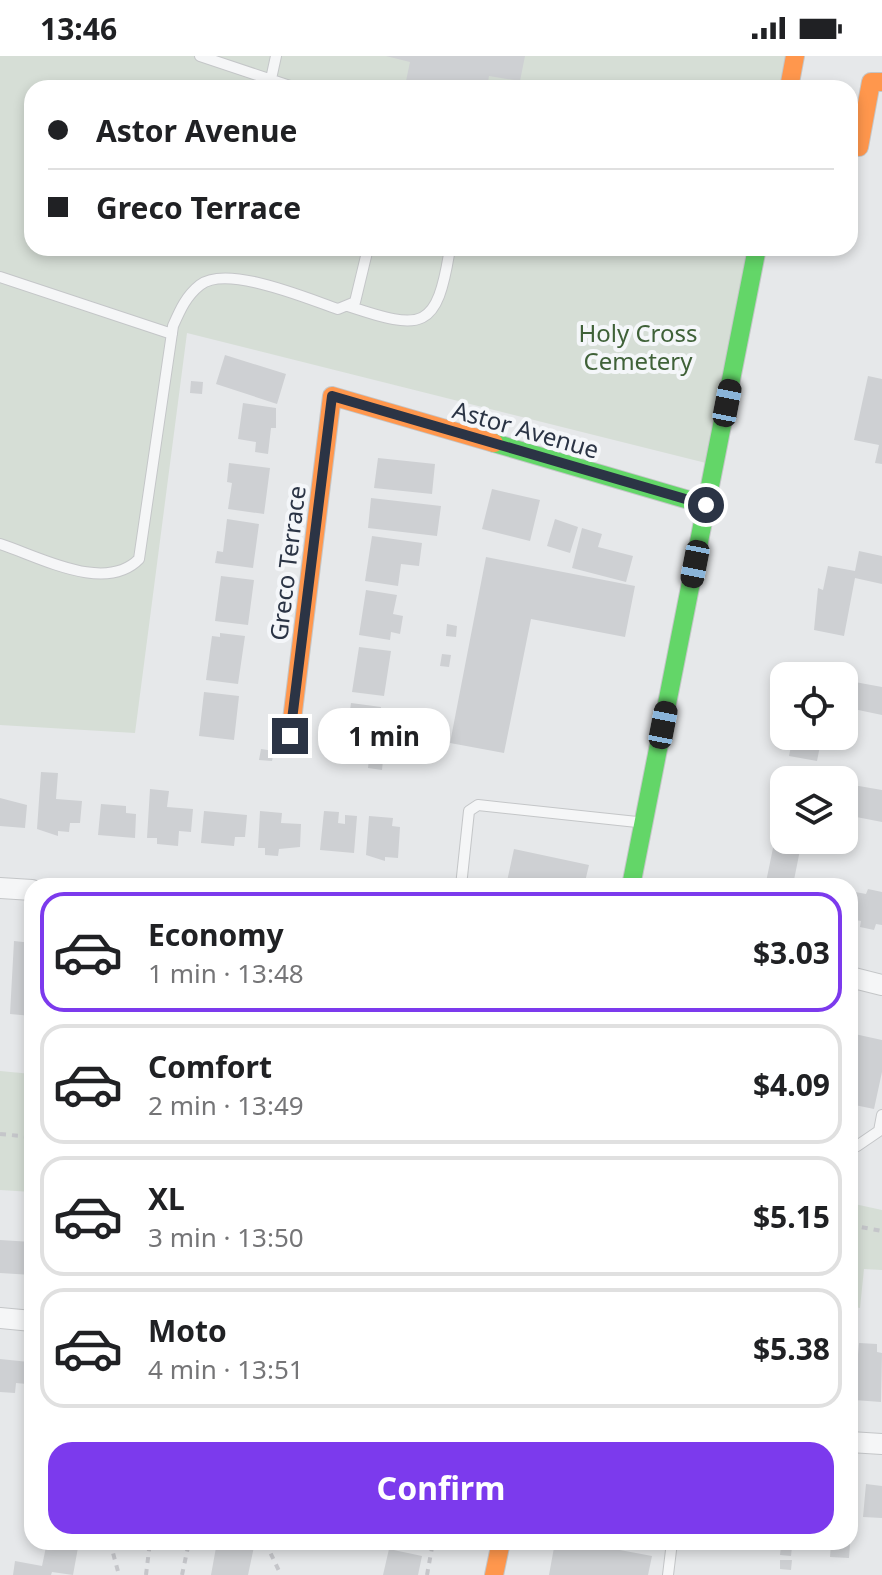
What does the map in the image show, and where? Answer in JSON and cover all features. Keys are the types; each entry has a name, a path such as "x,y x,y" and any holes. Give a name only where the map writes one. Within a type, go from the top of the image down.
{"street":[{"path":"790,80 795,56"},
{"path":"859,147 871,82 882,82"},
{"path":"633,878 755,256"},
{"name":"Astor Avenue","path":"332,396 706,505"},
{"name":"Greco Terrace","path":"290,736 332,396"},
{"path":"0,888 24,890"},
{"path":"858,979 882,985"},
{"path":"0,1318 24,1320"},
{"path":"858,1442 882,1444"},
{"path":"494,1575 499,1550"}],"lane":[{"path":"200,56 271,79 276,56"},
{"path":"0,544 99,574 120,572 139,559 172,334 185,299 203,283 218,278 241,279 338,309 348,306 359,294 366,256"},
{"path":"348,306 397,323 417,320 430,312 443,293 449,256"},
{"path":"0,277 172,334"},
{"path":"462,878 469,811 478,805 643,823"},
{"path":"858,1145 879,1131 882,1115"},
{"path":"668,1575 671,1550"}],"path":[{"path":"0,1134 24,1136"},
{"path":"858,1226 882,1231"},
{"path":"112,1550 119,1575"},
{"path":"146,1575 149,1550"},
{"path":"182,1575 187,1550"},
{"path":"269,1550 281,1575"},
{"path":"427,1575 432,1550"}],"green space":[{"name":"Holy Cross Cemetery","path":"0,56 795,56 790,80 24,80 24,256 755,256 714,465 187,333 135,733 0,725"},
{"path":"0,1071 24,1073 24,1192 0,1190"},
{"path":"858,1205 882,1210 882,1270 864,1269 860,1308"}],"building":[{"path":"386,56 525,56 520,80 489,76 488,80 406,80 410,62"},
{"path":"225,355 286,374 277,404 216,384"},
{"path":"868,376 882,379 882,464 875,463 879,445 854,440"},
{"path":"191,381 203,382 202,394 190,393"},
{"path":"243,403 276,408 276,428 271,428 268,454 255,452 256,442 238,439"},
{"path":"378,458 435,464 432,494 374,488"},
{"path":"229,463 270,468 264,514 228,509 232,483 227,482"},
{"path":"492,489 540,500 530,541 482,529"},
{"path":"371,498 441,506 437,536 368,528"},
{"path":"227,519 259,524 253,568 215,563 217,551 223,552"},
{"path":"555,519 578,527 570,553 547,546"},
{"path":"582,528 602,534 598,547 633,556 626,582 572,568"},
{"path":"372,536 422,543 419,566 401,564 398,586 365,581"},
{"path":"859,551 882,556 882,584 855,578 844,636 814,630 818,588 823,590 828,566 855,571"},
{"path":"486,557 635,586 625,637 531,619 504,753 450,743"},
{"path":"221,576 254,580 248,625 215,621"},
{"path":"366,590 397,595 393,614 403,616 400,634 391,632 390,640 359,635"},
{"path":"447,624 457,626 456,637 446,636"},
{"path":"220,633 245,636 238,684 206,680 212,636 220,637"},
{"path":"359,647 391,651 384,696 352,692"},
{"path":"442,654 451,655 449,667 440,666"},
{"path":"858,683 882,687 882,715 858,710"},
{"path":"204,692 239,696 234,740 199,736"},
{"path":"351,703 381,707 377,742 370,741 369,752 345,748"},
{"path":"261,749 274,751 272,761 259,760"},
{"path":"790,750 819,750 817,761 789,756"},
{"path":"369,759 383,760 382,770 368,768"},
{"path":"41,772 58,773 56,799 82,801 80,823 70,823 69,832 58,831 58,836 37,829"},
{"path":"858,786 882,790 882,822 858,817"},
{"path":"150,789 169,791 167,807 193,809 191,832 179,831 178,846 157,844 157,838 147,838"},
{"path":"0,798 27,805 25,828 0,826"},
{"path":"101,804 126,806 126,813 136,814 135,838 98,835"},
{"path":"204,811 247,815 245,837 235,837 234,846 201,843"},
{"path":"260,811 282,813 281,823 301,824 300,847 279,849 278,856 265,855 265,848 258,848"},
{"path":"324,811 339,812 338,823 345,824 345,815 357,816 354,853 320,850"},
{"path":"369,816 393,818 392,826 400,827 398,858 385,857 385,861 366,855"},
{"path":"514,849 589,865 586,878 508,878"},
{"path":"772,854 799,854 794,878 767,878"},
{"path":"868,889 882,892 882,925 876,924 874,930 860,927 861,921 858,920 858,892 866,894"},
{"path":"14,941 24,942 24,1015 10,1014"},
{"path":"858,1035 882,1040 882,1072 874,1109 858,1106"},
{"path":"0,1240 24,1242 24,1274 0,1273"},
{"path":"859,1343 877,1344 877,1352 882,1353 881,1402 858,1400"},
{"path":"0,1359 24,1361 24,1384 16,1383 15,1393 0,1392"},
{"path":"866,1484 882,1486 882,1518 863,1517"},
{"path":"45,1550 78,1550 73,1575 52,1572 51,1575 13,1575 15,1561 42,1566"},
{"path":"216,1550 253,1550 248,1575 211,1575"},
{"path":"389,1550 422,1556 418,1575 383,1575"},
{"path":"554,1550 620,1550 652,1556 648,1575 549,1575"},
{"path":"781,1550 792,1550 791,1556 780,1555"},
{"path":"830,1550 850,1550 849,1558 830,1557"},
{"path":"780,1560 792,1560 791,1570 780,1569"}],"traffic: fast":[{"path":"633,878 755,256"},
{"path":"494,443 706,505"}],"traffic: slow":[{"path":"790,80 795,56"},
{"path":"859,147 871,82 882,82"},
{"path":"290,736 332,396 494,443"},
{"path":"494,1575 499,1550"}],"route":[{"path":"290,736 332,396 706,505"}]}
